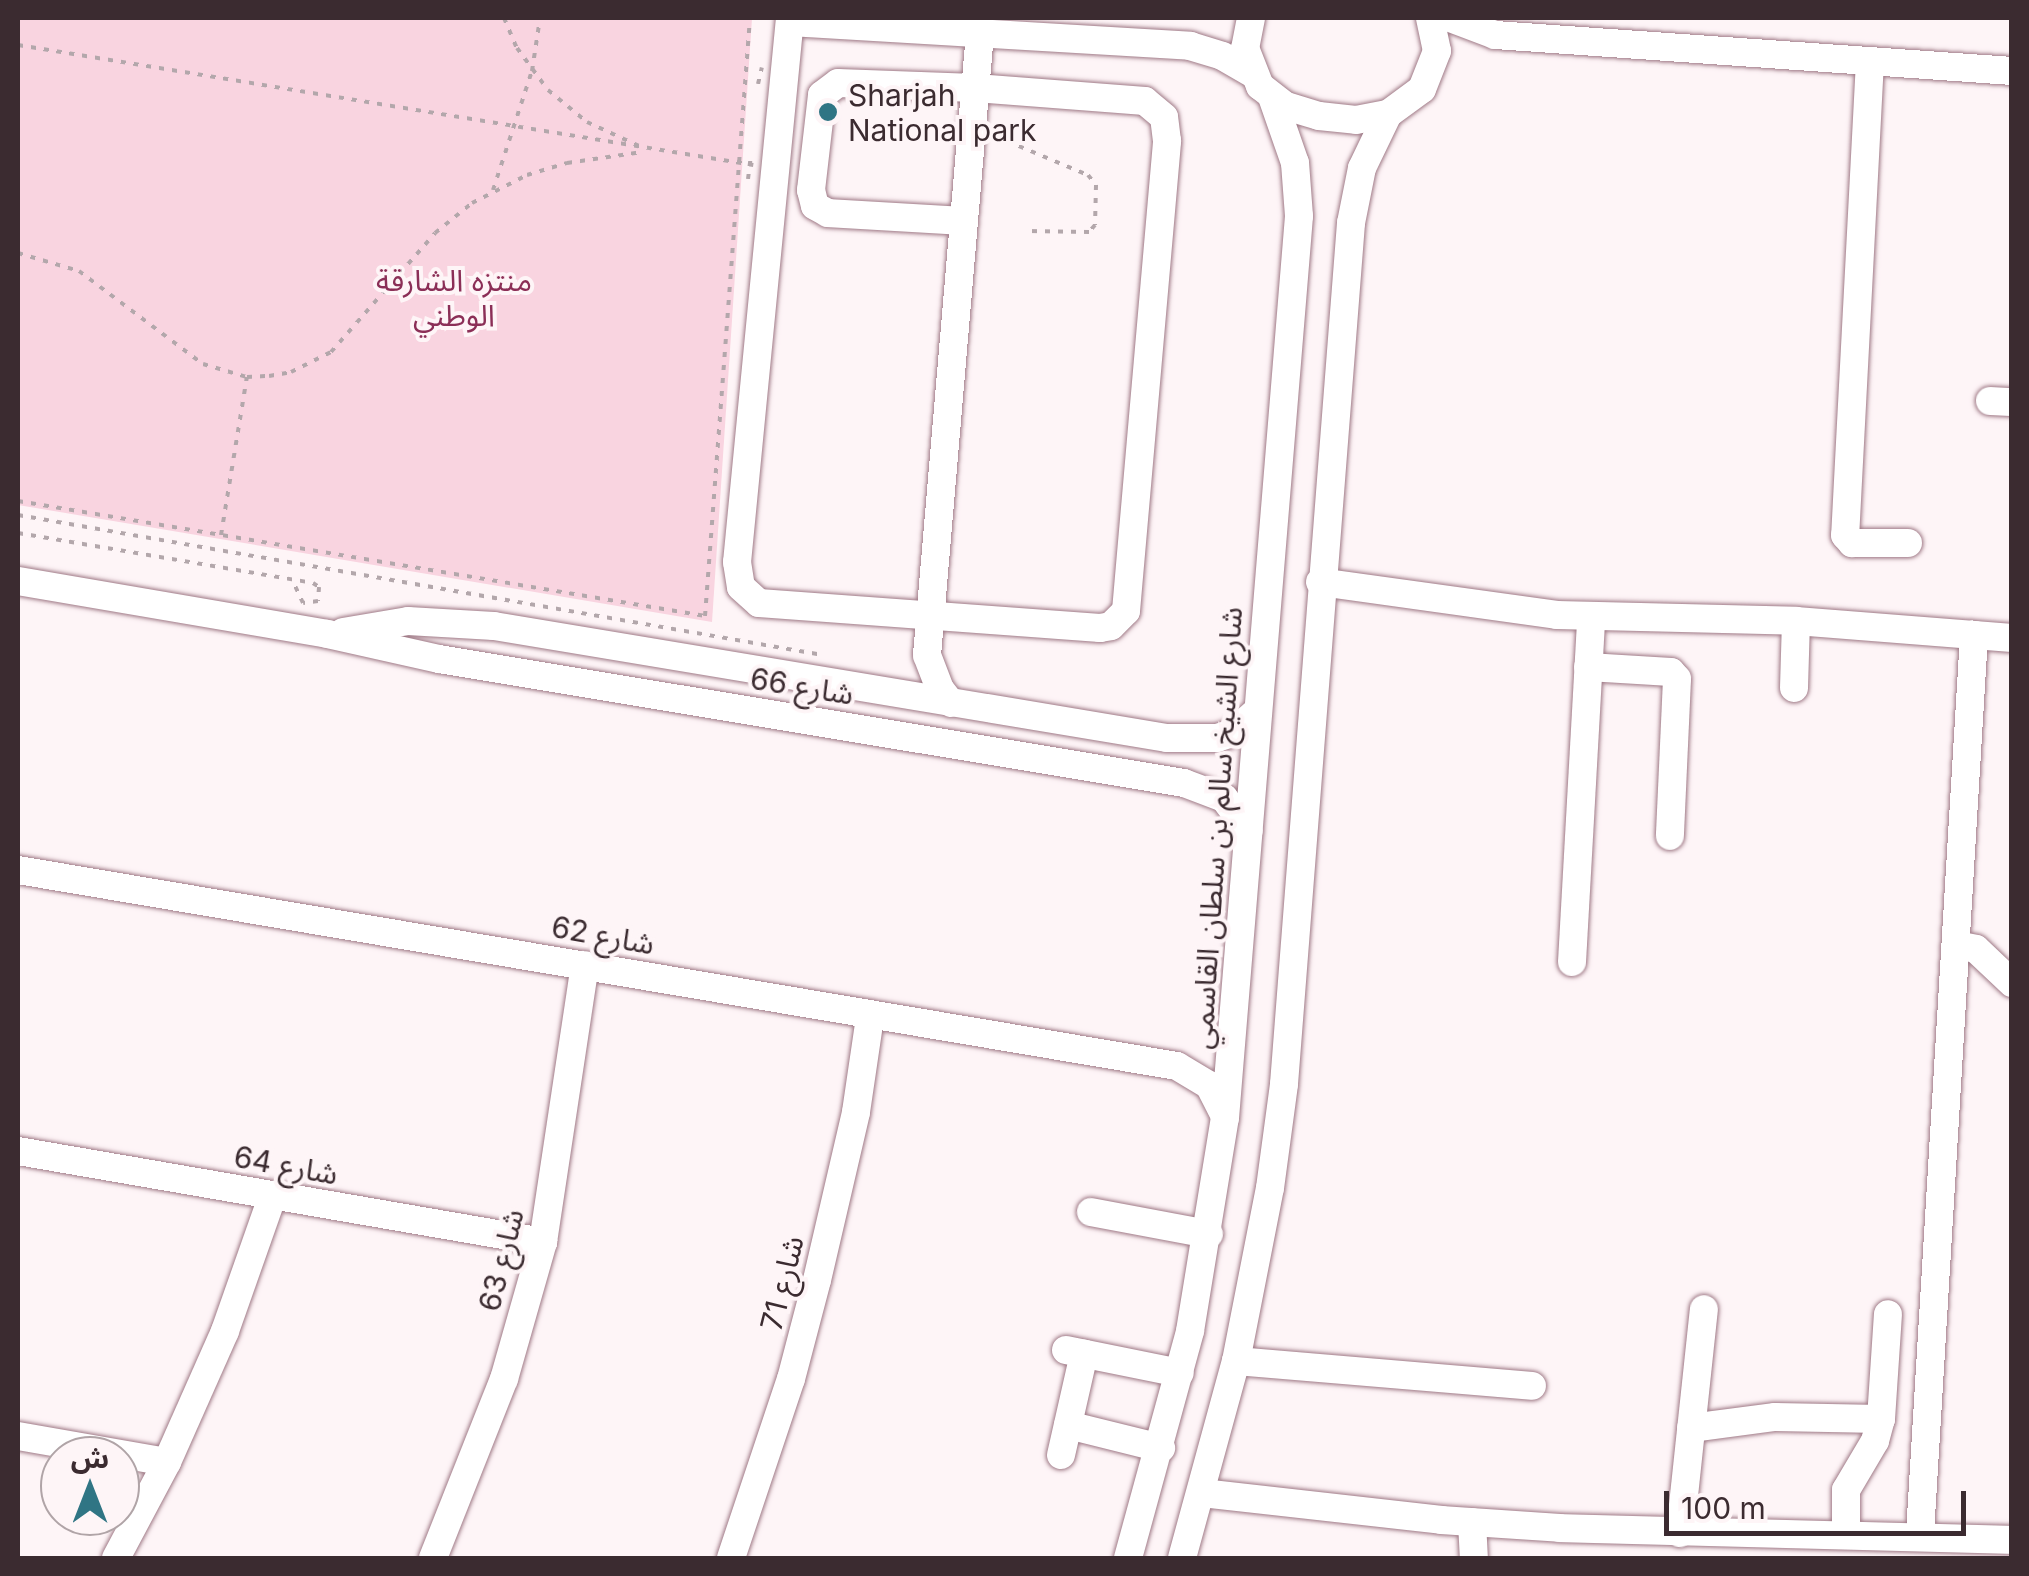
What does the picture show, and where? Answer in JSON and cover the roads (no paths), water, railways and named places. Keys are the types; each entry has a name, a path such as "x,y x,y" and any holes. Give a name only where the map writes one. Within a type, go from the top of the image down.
{"street":[{"path":"1190,46 1247,18"},
{"path":"1247,18 1244,48 1251,73"},
{"path":"964,221 828,212 815,206 811,190 819,104 829,88 848,83 975,88 1144,101 1164,117 1168,141 1126,612 1120,620 1100,628 759,603 740,586 738,550 790,20 1190,46 1222,56 1251,73 1272,97 1301,111 1340,120 1388,114 1413,98 1434,64 1437,39 1430,18"},
{"path":"1450,18 1494,35 2012,71"},
{"path":"951,703 932,672 927,655 980,33"},
{"path":"1434,64 1467,44 1494,35"},
{"path":"1870,61 1844,534 1852,543 1908,543"},
{"name":"شارع الشيخ سالم بن سلطان القاسمي","path":"1128,1558 1180,1374 1208,1234 1225,1118 1299,216 1295,163 1272,97"},
{"path":"1182,1558 1236,1361 1270,1188 1284,1084 1320,582 1351,223 1362,168 1388,114"},
{"name":"شارع 66","path":"18,581 327,634 439,660 1204,788 1231,805 1249,832"},
{"path":"1320,582 1590,617 1796,621 2012,638"},
{"path":"1572,962 1590,617"},
{"path":"439,660 416,638 420,626 440,620"},
{"name":"شارع 66","path":"327,634 440,620 1167,738 1217,738 1232,733 1257,711"},
{"path":"1794,688 1796,621"},
{"path":"1902,1542 1956,945 1974,635"},
{"path":"890,692 927,655"},
{"path":"1588,668 1671,672 1677,679 1670,836"},
{"path":"1120,771 1167,772 1178,759 1178,750 1167,738"},
{"name":"شارع 62","path":"18,870 1178,1066"},
{"path":"1956,945 1976,949 2012,984"},
{"name":"شارع 63","path":"433,1558 504,1379 543,1242 586,964"},
{"name":"شارع 71","path":"731,1558 791,1379 856,1112 870,1016"},
{"path":"1178,1066 1213,1052 1234,1019"},
{"path":"1178,1066 1209,1085 1225,1118"},
{"name":"شارع 64","path":"18,1151 543,1242"},
{"path":"116,1558 167,1462 225,1331 272,1195"},
{"path":"1090,1212 1208,1234"},
{"path":"1680,1533 1704,1309"},
{"path":"1846,1534 1848,1484 1875,1441 1881,1419 1888,1314"},
{"path":"1061,1455 1075,1352 1180,1374"},
{"path":"1236,1361 1532,1386"},
{"path":"1691,1428 1775,1417 1881,1419"},
{"path":"1068,1425 1161,1448"},
{"path":"18,1436 167,1462"},
{"path":"1202,1493 1472,1522 1680,1533 1755,1546 1846,1534 1902,1542 2012,1540"},
{"path":"1472,1522 1474,1558"}],"place":[{"name":"Sharjah National park","path":"828,112"}],"park label":[{"name":"منتزه الشارقة الوطني","path":"454,297"}]}
